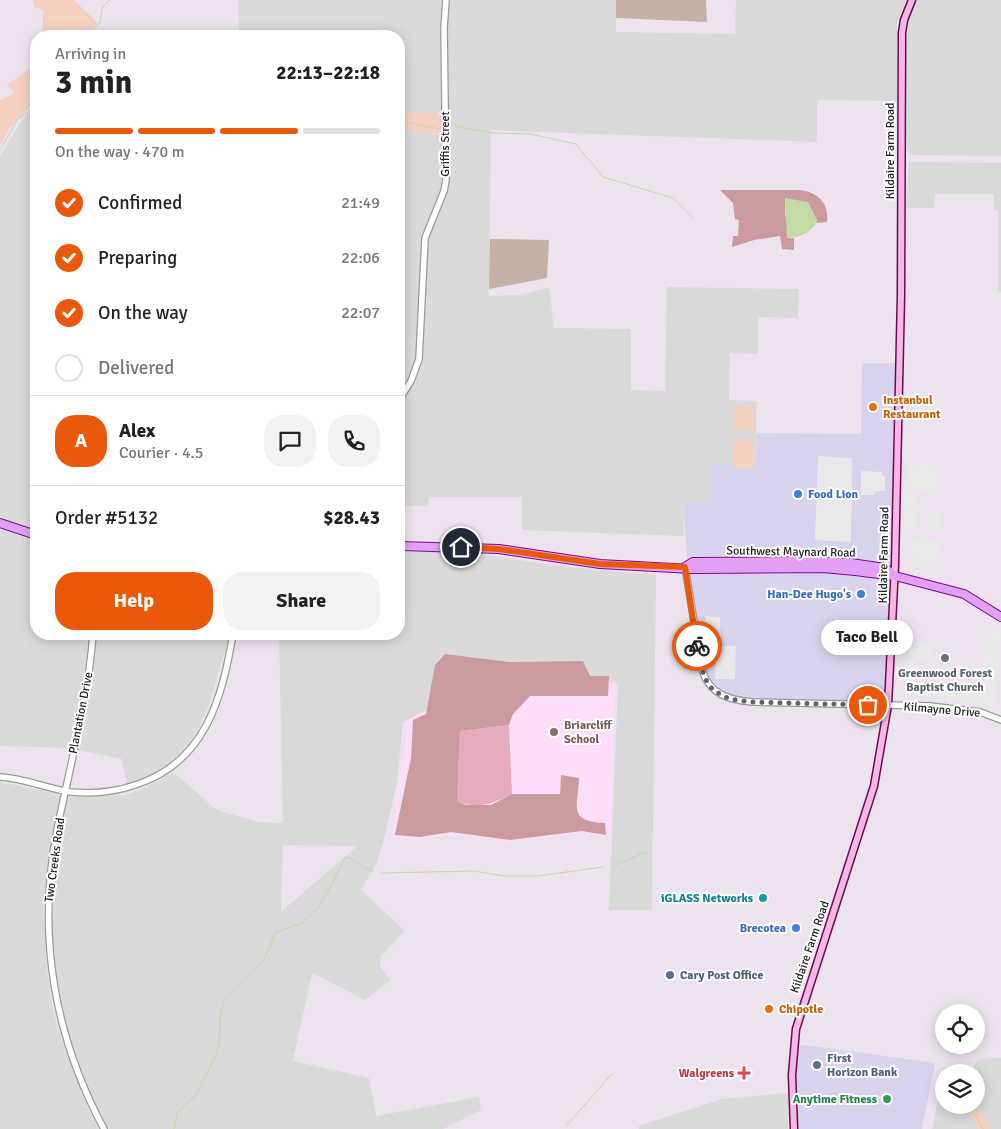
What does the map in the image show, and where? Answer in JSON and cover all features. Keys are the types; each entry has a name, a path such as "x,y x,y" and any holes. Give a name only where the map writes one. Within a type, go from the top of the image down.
{"main road":[{"name":"Kildaire Farm Road","path":"794,1129 792,1075 796,1029 874,786 888,705 895,576 901,295 902,33 904,20 912,0"},
{"path":"0,523 30,533"},
{"name":"Southwest Maynard Road","path":"405,546 499,549 600,564 685,567 692,569 823,568 895,576"},
{"name":"Southwest Maynard Road","path":"685,567 693,562 811,561 850,563 885,568 895,576"},
{"path":"771,568 784,565 808,564 811,561"},
{"path":"895,576 964,594 1001,617"}],"street":[{"name":"Griffis Street","path":"405,390 411,381 419,359 424,244 446,180 444,28 446,0"},
{"name":"Kilmayne Drive","path":"685,567 702,670 707,682 718,693 734,701 930,706 980,712 1001,720"},
{"name":"Plantation Drive","path":"66,791 90,669 92,640"},
{"path":"0,777 66,791 104,792 131,786 164,773 182,759 200,738 209,721 226,670 232,640"},
{"name":"Two Creeks Road","path":"66,791 49,883 48,932 50,964 64,1035 83,1087 104,1129"}],"shaded area":[{"path":"33,0 74,0 98,23 90,30 43,30 43,11 34,6"},
{"path":"238,0 616,0 616,32 735,34 736,0 906,0 897,23 898,101 817,100 817,142 491,130 489,296 518,295 549,288 554,328 631,329 631,390 665,391 667,287 799,289 798,318 758,317 758,354 730,353 729,400 757,401 756,465 712,502 683,503 684,536 522,530 522,497 429,497 428,506 405,506 405,30 239,30"},
{"path":"616,0 706,0 707,22 616,18"},
{"path":"917,0 1001,0 1001,156 911,155 907,150 906,36 908,20"},
{"path":"30,69 30,106 10,128 0,145 0,100 15,93 7,85"},
{"path":"30,111 30,640 228,640 208,708 192,742 162,770 127,784 122,759 68,748 0,746 0,157 18,126"},
{"path":"405,112 442,113 443,136 405,130"},
{"path":"909,162 1001,163 1001,292 998,292 998,210 994,210 994,194 935,194 934,208 906,208"},
{"path":"720,190 806,191 817,196 824,204 827,222 816,223 817,220 785,198 785,214 790,239 794,238 794,250 782,249 780,236 754,240 732,247 733,236 738,236 739,220 735,219 733,203"},
{"path":"785,198 808,202 817,220 813,228 805,234 787,238"},
{"path":"490,239 549,240 547,278 489,289"},
{"path":"862,363 899,363 888,705 778,702 726,693 712,682 705,666 689,580 683,502 711,502 711,463 756,465 757,433 861,434"},
{"path":"734,406 755,407 754,430 734,429"},
{"path":"733,439 754,440 754,469 734,468"},
{"path":"818,456 852,458 851,542 815,540"},
{"path":"908,463 912,463 914,467 914,463 932,463 932,468 937,468 937,488 926,489 926,492 914,492 912,488 911,494 915,495 915,506 903,506 904,483 907,482"},
{"path":"861,471 882,472 882,476 885,476 885,491 875,491 874,495 861,495"},
{"path":"903,508 917,509 917,529 904,530"},
{"path":"930,510 941,510 941,533 929,533"},
{"path":"922,537 940,543 937,548 940,550 934,567 925,564 923,567 912,560 915,558 911,557 911,539 922,541"},
{"path":"461,551 559,566 656,575 652,910 609,910 618,684 506,668 403,722 397,781 385,836 377,863 361,890 405,931 381,956 380,967 391,980 365,1000 312,973 293,1061 369,1078 376,1116 479,1097 481,1110 443,1129 109,1129 88,1092 71,1045 57,992 52,929 59,841 66,801 69,797 126,795 151,785 173,772 217,810 258,822 283,823 279,640 405,640 405,552","holes":["283,845 357,846 281,912"]},
{"path":"706,616 720,617 721,646 736,646 735,679 715,679 716,657 707,649 705,637"},
{"path":"987,630 1001,632 994,706 905,695 910,645 913,645 913,641 928,643 927,647 931,647 929,661 918,660 915,683 979,691"},
{"path":"445,654 509,662 583,661 590,676 609,676 608,696 530,696 513,714 509,725 460,731 457,801 466,805 491,805 512,794 560,794 561,775 579,778 577,811 585,819 605,823 606,835 582,831 510,840 451,832 420,837 395,835 411,758 413,720 426,714 435,665"},
{"path":"506,671 615,683 610,838 585,832 509,842 470,836 445,835 411,839 393,837 395,805 405,748 405,722"},
{"path":"509,725 512,794 499,800 478,805 464,804 457,801 460,731"},
{"path":"0,782 61,794 53,829 43,906 47,968 52,1006 60,1035 87,1106 99,1129 0,1129"},
{"path":"806,1045 935,1063 922,1129 794,1129 793,1046"},
{"path":"1001,1058 1001,1129 932,1129 935,1114 985,1114 985,1064 975,1064 978,1059"},
{"path":"788,1093 788,1129 639,1129 639,1126 722,1099"},
{"path":"971,1114 982,1114 992,1129 979,1129"}],"waterway":[{"path":"92,30 100,23 102,9 109,0"},
{"path":"0,150 17,120 30,110"},
{"path":"405,122 440,129"},
{"path":"454,126 494,133 530,134 576,144 603,177 673,198 693,218"},
{"path":"616,865 646,852"},
{"path":"174,1129 177,1113 195,1096 216,1055 219,1046 220,1017 224,1001 262,963 276,932 302,923 320,906 345,858 349,857 363,867 373,871"},
{"path":"381,873 474,871 504,876 538,876 603,867"},
{"path":"567,1125 612,1074"},
{"path":"974,1114 983,1129"}],"way so far":[{"path":"697,646 702,670 707,682 713,690 723,697 734,701 868,705"}],"place":[{"name":"Instanbul Restaurant","path":"873,407"},
{"name":"Food Lion","path":"798,494"},
{"name":"Han-Dee Hugo's","path":"861,594"},
{"name":"Greenwood Forest Baptist Church","path":"945,658"},
{"name":"Taco Bell","path":"868,705"},
{"name":"Briarcliff School","path":"554,732"},
{"name":"iGLASS Networks","path":"763,898"},
{"name":"Brecotea","path":"796,928"},
{"name":"Cary Post Office","path":"670,975"},
{"name":"Chipotle","path":"769,1009"},
{"name":"First Horizon Bank","path":"817,1065"},
{"name":"Walgreens","path":"744,1073"},
{"name":"Anytime Fitness","path":"887,1099"}],"route":[{"path":"461,547 499,549 600,564 685,567 686,586 697,646"}]}
